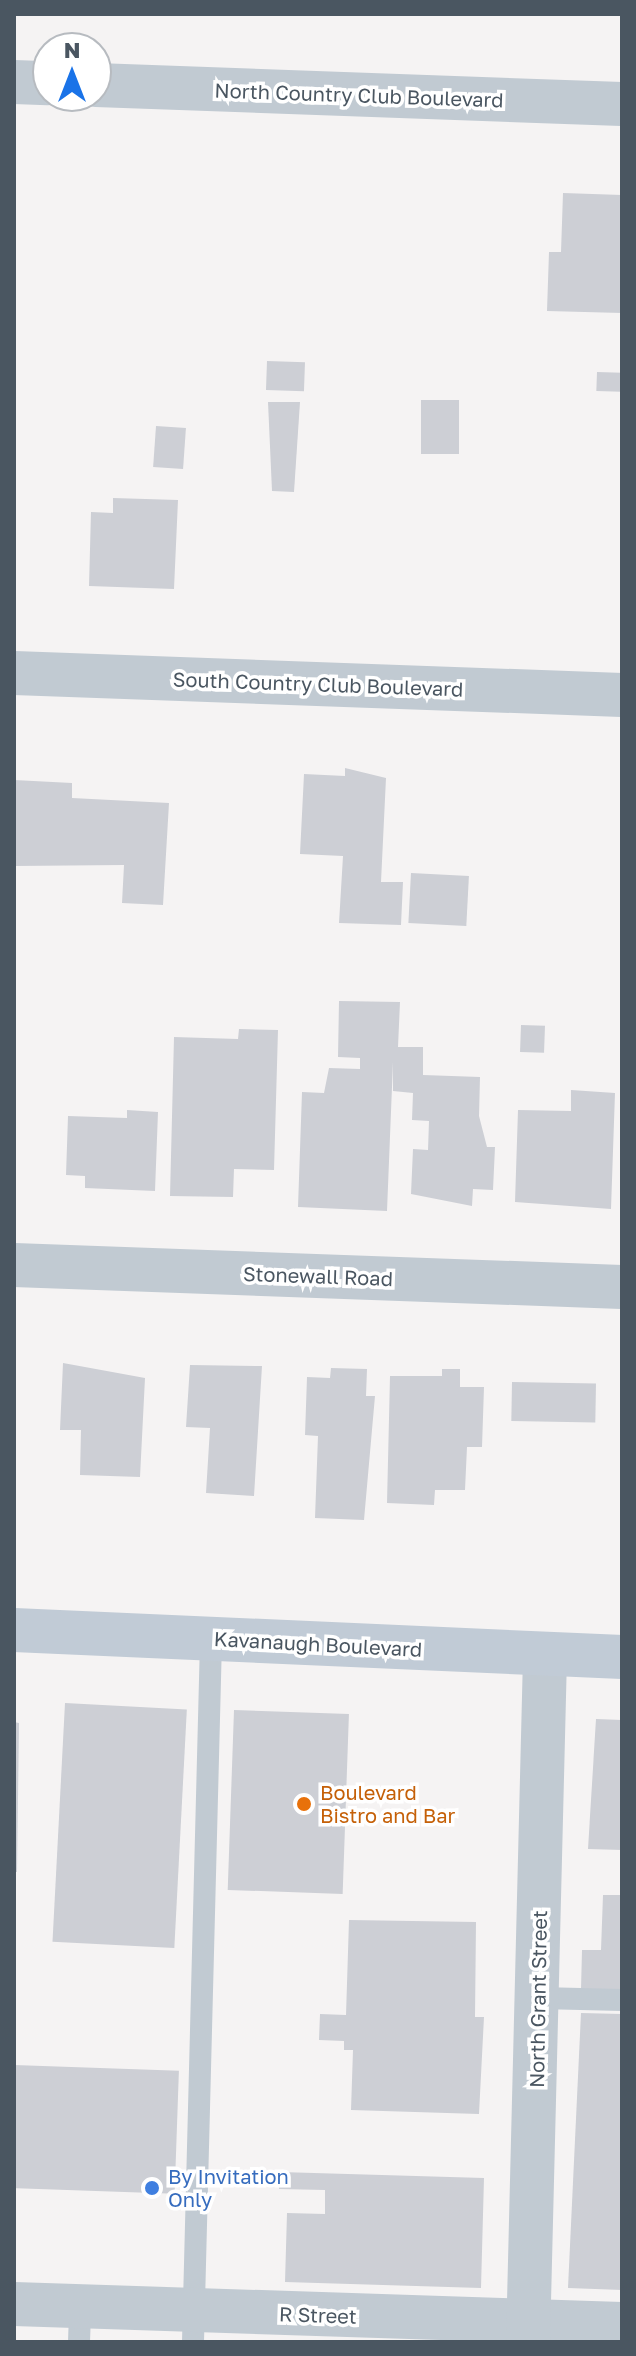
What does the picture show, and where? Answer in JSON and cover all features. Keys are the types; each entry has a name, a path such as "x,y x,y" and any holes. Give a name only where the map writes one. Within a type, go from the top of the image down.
{"street":[{"name":"North Country Club Boulevard","path":"112,86 622,104"},
{"name":"South Country Club Boulevard","path":"14,673 622,695"},
{"name":"Stonewall Road","path":"14,1265 622,1287"},
{"name":"Kavanaugh Boulevard","path":"14,1630 622,1657"},
{"name":"North Grant Street","path":"528,2333 539,1998 545,1655"},
{"name":"R Street","path":"14,2304 80,2324 528,2333 622,2324"}],"lane":[{"path":"194,2326 211,1639"},
{"path":"539,1998 622,2000"}],"building":[{"path":"563,193 622,195 622,313 547,311 549,252 561,252"},
{"path":"267,361 305,362 304,391 266,390"},
{"path":"597,372 622,373 621,392 596,391"},
{"path":"421,400 459,400 459,454 421,454"},
{"path":"268,402 300,402 294,492 272,491"},
{"path":"156,426 186,428 183,469 153,467"},
{"path":"113,498 178,500 174,589 89,586 91,512 113,513"},
{"path":"345,768 386,778 381,882 403,882 401,925 339,923 343,856 300,854 304,774 345,776"},
{"path":"14,780 72,783 72,798 169,803 163,905 122,903 124,865 14,866"},
{"path":"411,873 469,876 466,926 408,923"},
{"path":"339,1001 400,1002 398,1047 423,1047 423,1075 480,1077 479,1116 487,1147 495,1147 493,1190 473,1189 472,1206 411,1194 413,1149 428,1150 429,1121 412,1120 413,1093 393,1091 393,1062 387,1211 298,1207 302,1092 324,1093 329,1068 360,1069 360,1058 338,1057"},
{"path":"521,1025 545,1026 544,1053 520,1052"},
{"path":"239,1029 278,1030 274,1170 234,1169 233,1197 170,1196 174,1037 238,1039"},
{"path":"571,1090 615,1093 611,1209 515,1202 518,1110 571,1111"},
{"path":"127,1110 158,1112 155,1191 85,1188 85,1176 66,1175 68,1116 127,1118"},
{"path":"63,1363 145,1378 140,1477 80,1475 81,1430 60,1430"},
{"path":"190,1365 262,1366 254,1496 206,1493 210,1428 186,1427"},
{"path":"331,1368 367,1369 366,1396 375,1396 364,1520 315,1518 318,1436 305,1435 307,1377 330,1378"},
{"path":"442,1369 460,1369 460,1387 484,1387 482,1447 467,1447 465,1490 435,1490 434,1505 387,1503 390,1376 442,1376"},
{"path":"512,1382 596,1383 595,1422 511,1421"},
{"path":"65,1703 187,1709 174,1948 52,1942"},
{"path":"234,1710 349,1714 343,1894 228,1890"},
{"path":"596,1719 622,1720 622,1850 588,1849"},
{"path":"14,1722 19,1723 17,1872 14,1872"},
{"path":"603,1895 622,1895 622,1991 581,1989 582,1950 601,1950"},
{"path":"349,1920 476,1922 475,2017 484,2017 479,2114 351,2110 353,2050 344,2050 344,2041 319,2040 320,2014 346,2015"},
{"path":"581,2013 622,2014 622,2290 568,2288"},
{"path":"14,2065 179,2071 175,2194 14,2188"},
{"path":"280,2172 484,2178 481,2288 285,2282 287,2213 325,2214 325,2190 279,2189"}],"place":[{"name":"Boulevard Bistro and Bar","path":"304,1804"},
{"name":"By Invitation Only","path":"152,2188"}]}
